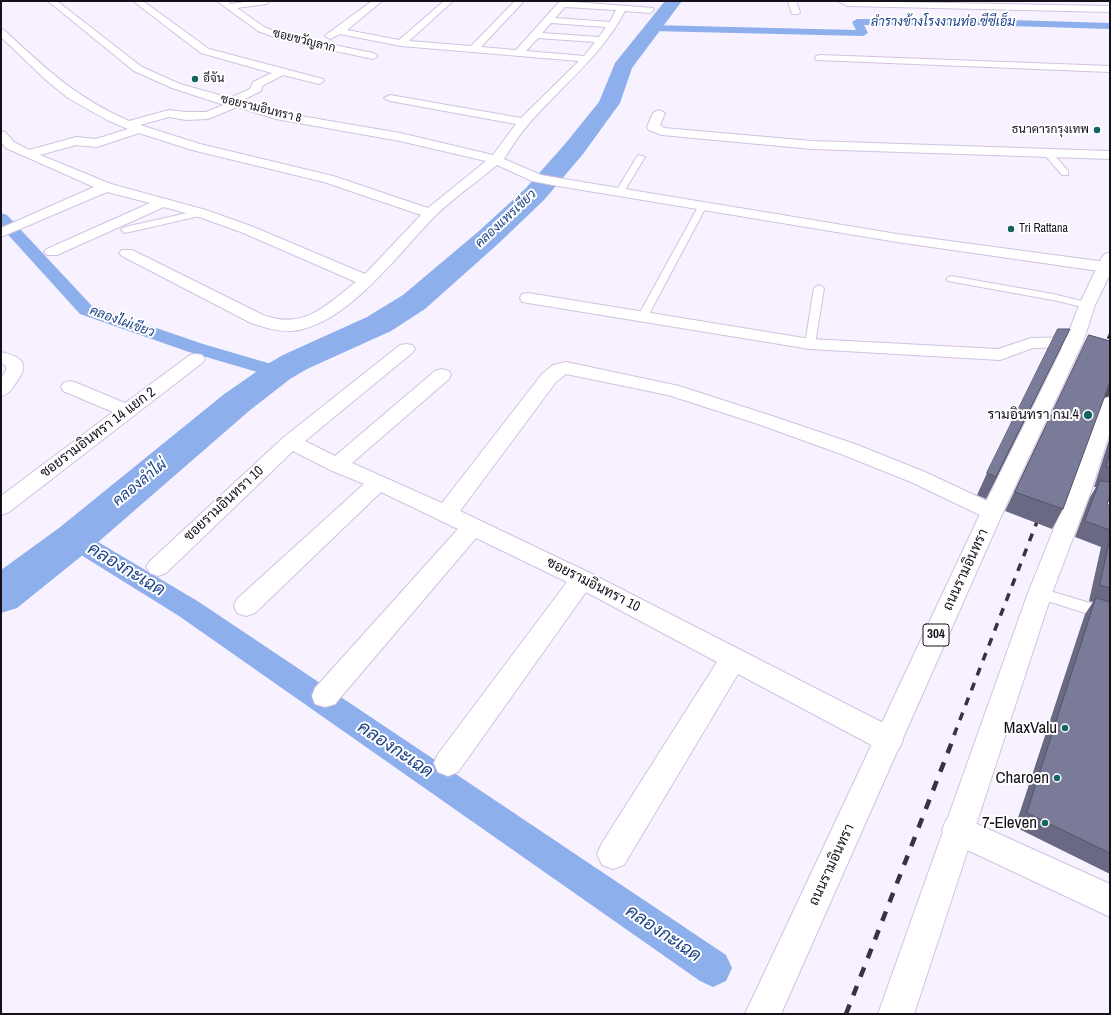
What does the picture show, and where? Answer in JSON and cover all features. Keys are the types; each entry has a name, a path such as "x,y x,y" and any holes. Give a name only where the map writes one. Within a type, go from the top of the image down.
{"street":[{"name":"ซอยรามอินทรา 8","path":"52,1 138,69 176,86 276,115 400,137 496,160 537,178 619,193 920,241 1108,262"},
{"path":"141,1 198,48 282,72 319,80"},
{"path":"225,4 266,1"},
{"path":"325,38 339,31 378,1"},
{"path":"401,43 449,1"},
{"path":"474,48 520,1"},
{"path":"792,1 795,12"},
{"path":"842,1 847,3 1110,9"},
{"path":"520,52 564,3 650,10"},
{"name":"ซอยขวัญลาก","path":"225,4 261,29 282,38 373,56"},
{"path":"127,253 257,319 274,325 292,326 306,323 327,312 367,281 430,213 496,160 524,122 587,59 602,40 622,8"},
{"path":"548,20 612,25"},
{"path":"339,31 401,43 474,48 587,59"},
{"path":"1,32 56,84 84,103 132,127 185,146 316,176 430,213"},
{"path":"536,35 602,40"},
{"path":"820,58 1110,69"},
{"path":"28,154 76,141 97,144 161,114 169,113 198,117 208,115 254,91 257,88 256,84 282,72"},
{"path":"390,98 524,122"},
{"path":"659,113 653,126 659,130 670,132 812,145 1110,155"},
{"path":"1,135 10,145 28,154 106,187 200,213 269,238 367,281"},
{"path":"1,233 106,187"},
{"path":"52,252 162,203"},
{"name":"ถนนรามอินทรา","path":"763,1014 992,512 1074,342 1087,305 1108,262"},
{"path":"528,298 642,318 810,344 1000,355 1031,343 1074,342"},
{"name":"ซอยรามอินทรา 10","path":"158,567 291,442 406,349"},
{"path":"1,357 11,361 15,366 15,372 1,390"},
{"name":"ซอยรามอินทรา 14 แยก 2","path":"1,507 196,359"},
{"path":"446,514 549,378 559,369 566,368 672,390 776,424 848,449 918,478 992,512"},
{"path":"337,465 442,375"},
{"path":"70,387 126,411"},
{"path":"896,1014 1040,593 1088,492 1110,403"},
{"name":"ซอยรามอินทรา 10","path":"291,442 337,465 474,526 582,579 889,740"},
{"path":"246,606 378,482"},
{"path":"325,696 474,526"},
{"path":"448,763 582,579"},
{"path":"613,854 734,658"},
{"path":"958,830 1110,901"}],"lane":[{"path":"1047,152 1065,173"},
{"path":"619,193 641,157"},
{"path":"642,318 702,207"},
{"path":"125,230 200,213"},
{"path":"951,279 1053,297 1087,305"},
{"path":"810,344 820,288"},
{"path":"1040,593 1110,615"}],"building":[{"path":"1058,329 1070,329 996,477 987,473"},
{"path":"1089,335 1110,341 1110,382 1063,509 1015,492"},
{"path":"1110,453 1110,467 1106,467"},
{"path":"1100,481 1110,482 1110,496 1107,505 1110,505 1110,530 1085,521"},
{"path":"1110,538 1110,588 1100,585"},
{"path":"1096,598 1110,602 1110,853 1027,813"}],"waterway":[{"name":"คลองแพรเขียว","path":"1,595 74,539 236,403 278,372 295,362 379,324 414,302 489,237 535,194 574,149 609,103 622,67 674,1"},
{"name":"ลำรางข้างโรงงานท่อ ซีซีเอ็ม","path":"651,28 863,33 857,22 976,22 1110,26"},
{"name":"คลองไผ่เขียว","path":"1,218 86,310 196,348 278,372"},
{"name":"คลองกะเฉด","path":"74,539 189,609 713,968"}],"railway":[{"path":"1109,337 1110,333"},
{"path":"1104,350 1109,336"},
{"path":"954,735 1040,514"},
{"path":"846,1014 955,734"}],"place":[{"name":"อีจัน","path":"195,79"},
{"name":"ธนาคารกรุงเทพ","path":"1097,130"},
{"name":"Tri Rattana","path":"1011,229"},
{"name":"รามอินทรา กม.4","path":"1088,415"},
{"name":"MaxValu","path":"1065,728"},
{"name":"Charoen","path":"1057,778"},
{"name":"7-Eleven","path":"1045,823"}],"water label":[{"name":"คลองลำไผ่","path":"140,483"}]}
